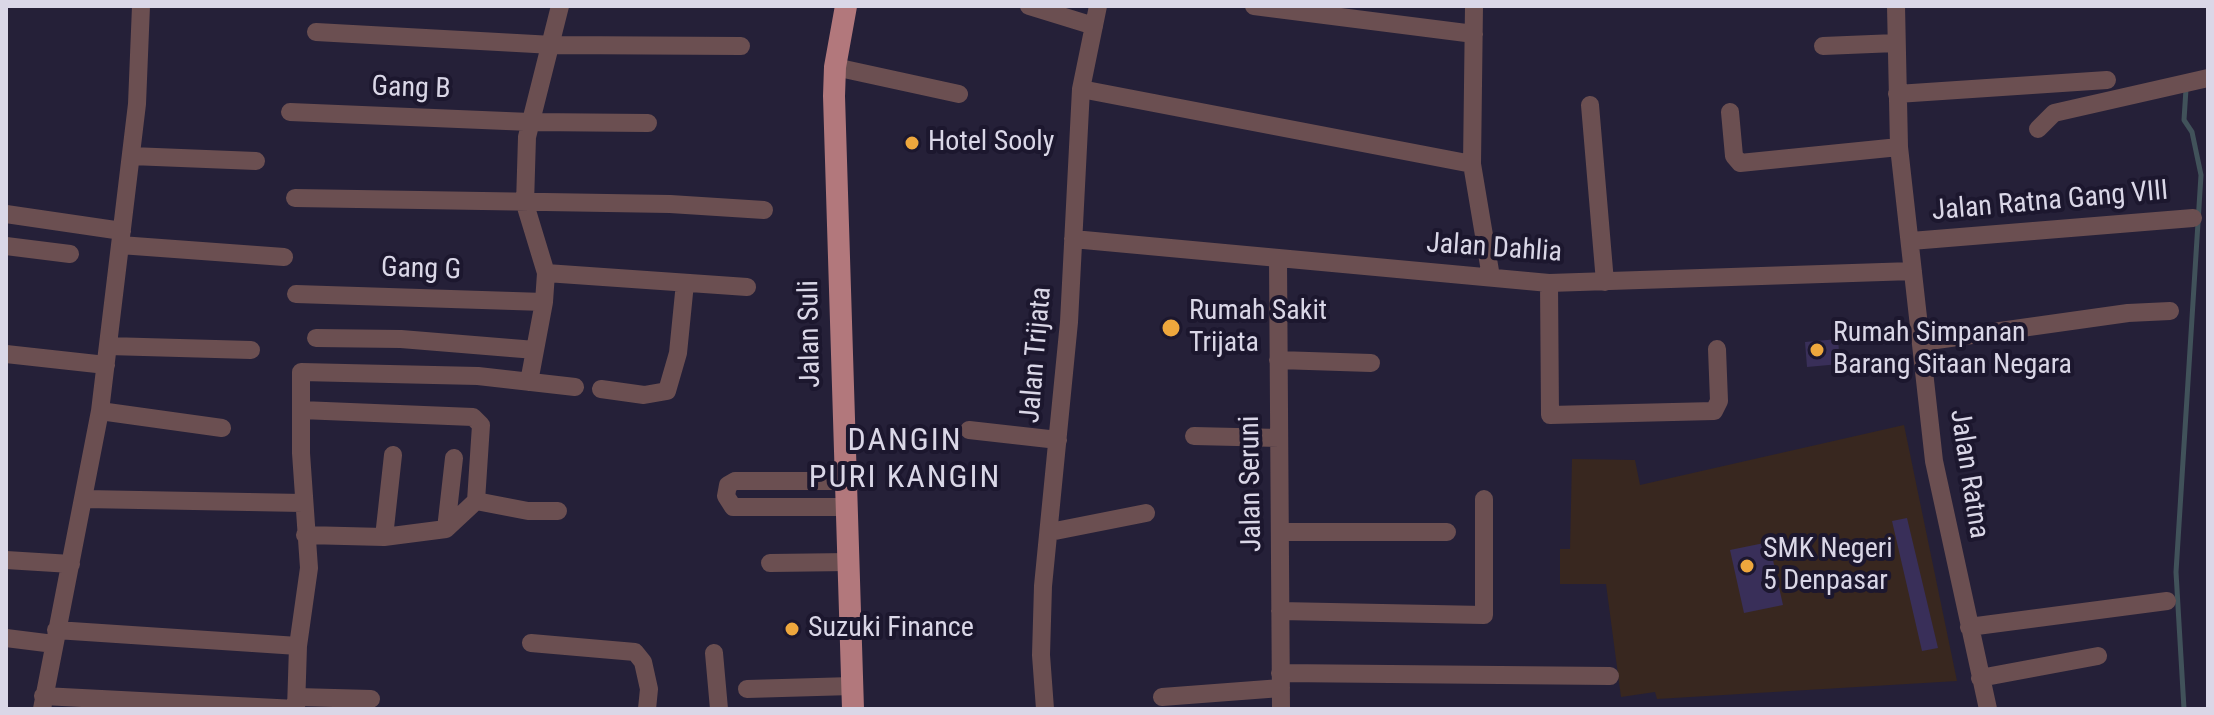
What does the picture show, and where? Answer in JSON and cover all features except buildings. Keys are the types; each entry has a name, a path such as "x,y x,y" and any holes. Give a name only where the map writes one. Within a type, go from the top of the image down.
{"main road":[{"name":"Jalan Suli","path":"846,6 835,67 843,481 849,562 853,709"}],"street":[{"path":"141,6 137,104 100,411 85,499 42,702 296,705 371,699"},
{"path":"529,382 544,302 546,273 525,204 530,122 553,45 560,6"},
{"path":"1029,6 1094,26"},
{"name":"Jalan Trijata","path":"1045,709 1041,655 1043,586 1058,440 1081,89 1098,6"},
{"path":"1254,6 1474,34"},
{"path":"1474,6 1472,164 1491,277"},
{"name":"Jalan Ratna","path":"1896,6 1899,147 1939,493 1988,709"},
{"path":"316,32 553,45 741,46"},
{"path":"1823,46 1896,43"},
{"path":"835,67 959,94"},
{"path":"2038,129 2054,113 2208,78"},
{"path":"1897,94 2107,80"},
{"path":"1081,89 1472,164"},
{"path":"1590,105 1605,282"},
{"name":"Gang B","path":"290,112 530,122 648,123"},
{"path":"1730,112 1734,156 1740,163 1899,147"},
{"path":"131,156 256,161"},
{"path":"295,198 670,204 764,210"},
{"path":"6,214 121,238 284,257"},
{"name":"Jalan Ratna Gang VIII","path":"1911,241 2193,218"},
{"name":"Jalan Dahlia","path":"1073,239 1549,283 1913,271"},
{"path":"6,246 70,254"},
{"name":"Jalan Seruni","path":"1278,259 1281,709"},
{"path":"546,273 747,287"},
{"path":"601,389 644,395 667,391 678,353 685,283"},
{"path":"1549,283 1550,415 1714,411 1719,401 1717,349"},
{"name":"Gang G","path":"296,294 544,302"},
{"path":"1922,342 2128,313 2170,311"},
{"path":"316,338 401,339 535,350"},
{"path":"108,346 251,350"},
{"path":"6,354 106,365"},
{"path":"1278,360 1371,363"},
{"path":"296,705 298,646 309,568 303,503 301,372 478,376 575,387"},
{"path":"301,410 477,419 481,425 476,501 446,529 384,537 305,535"},
{"path":"100,411 222,428"},
{"path":"969,430 1058,440"},
{"path":"1194,436 1279,438"},
{"path":"384,537 393,455"},
{"path":"446,529 454,458"},
{"path":"843,481 735,481 728,485 726,496 733,507 846,507"},
{"path":"85,499 303,503"},
{"path":"1280,611 1484,615 1484,499"},
{"path":"476,501 528,511 558,511"},
{"path":"1050,532 1146,513"},
{"path":"1280,532 1447,532"},
{"path":"6,560 71,564"},
{"path":"770,563 849,562"},
{"path":"1969,627 2167,601"},
{"path":"6,638 298,646"},
{"path":"531,643 635,652 643,662 649,689 647,709"},
{"path":"714,653 719,709"},
{"path":"1980,678 2098,656"},
{"path":"1162,697 1281,680 1610,676"},
{"path":"747,689 852,686"}],"shaded area":[{"path":"1838,339 1840,364 1807,367 1805,342"},
{"name":"SMK Negeri 5 Denpasar","path":"1904,425 1957,681 1657,699 1655,692 1621,697 1606,584 1560,584 1560,549 1570,549 1572,459 1635,460 1640,485"},
{"path":"1907,518 1938,648 1922,651 1892,521"},
{"path":"1769,542 1783,605 1744,613 1730,550"}],"waterway":[{"path":"2184,709 2176,572 2201,175 2192,132 2184,120 2186,89"}],"place":[{"name":"Hotel Sooly","path":"912,143"},
{"name":"Rumah Sakit Trijata","path":"1171,328"},
{"name":"Rumah Simpanan Barang Sitaan Negara","path":"1817,350"},
{"name":"SMK Negeri 5 Denpasar","path":"1747,566"},
{"name":"Suzuki Finance","path":"792,629"}],"district":[{"name":"DANGIN PURI KANGIN","path":"905,460"}]}
